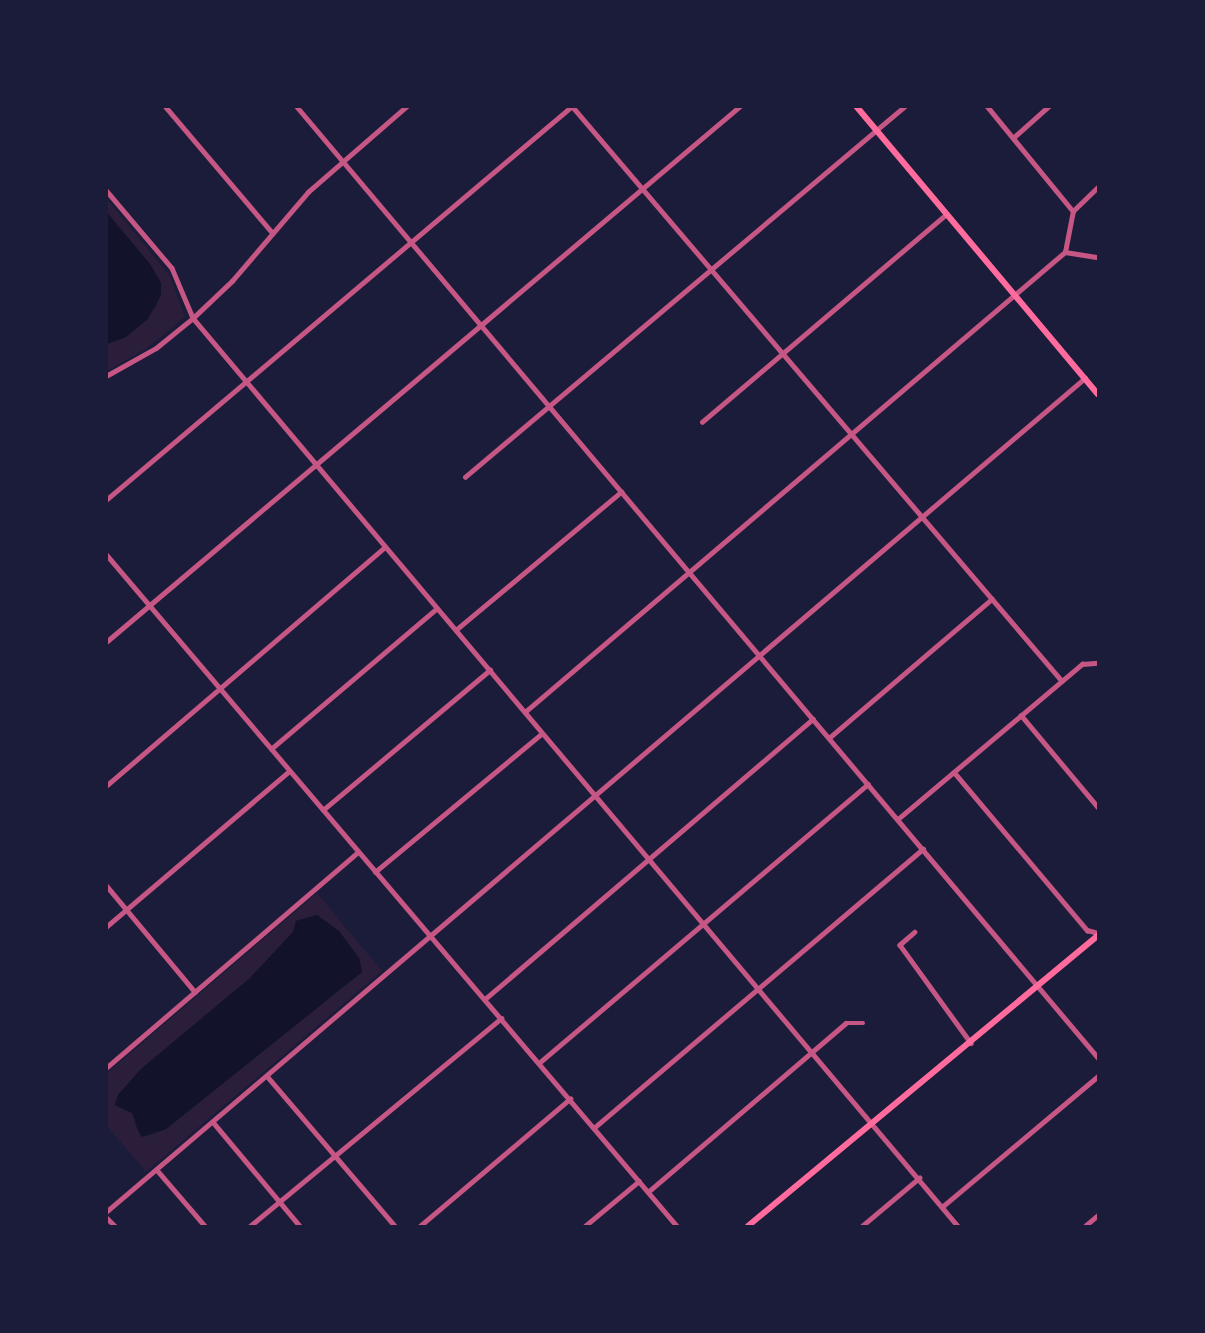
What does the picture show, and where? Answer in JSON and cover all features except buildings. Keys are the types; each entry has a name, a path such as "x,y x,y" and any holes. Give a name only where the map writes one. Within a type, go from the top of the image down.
{"main road":[{"path":"856,106 1098,394"},
{"path":"748,1227 871,1122 971,1043 1098,934"}],"street":[{"path":"165,106 271,231"},
{"path":"296,106 1098,1058"},
{"path":"106,376 156,348 193,318 232,281 271,231 342,161 407,106"},
{"path":"106,642 740,106"},
{"path":"465,477 905,106"},
{"path":"987,106 1073,211"},
{"path":"1013,138 1049,106"},
{"path":"106,500 572,107 784,351 1062,681"},
{"path":"525,712 1065,252 1073,211 1098,187"},
{"path":"106,190 172,268 193,318 958,1227"},
{"path":"702,422 946,214"},
{"path":"1065,252 1098,257"},
{"path":"115,1227 106,1215 157,1170 430,934 1085,378"},
{"path":"457,629 621,492"},
{"path":"106,786 385,547"},
{"path":"106,554 375,872 595,1127 677,1227"},
{"path":"829,738 992,599"},
{"path":"271,749 436,609"},
{"path":"898,819 1082,664 1097,662"},
{"path":"323,810 490,670"},
{"path":"1021,715 1098,807"},
{"path":"485,999 813,719"},
{"path":"375,872 541,734"},
{"path":"106,927 290,771"},
{"path":"954,772 1087,930 1098,934"},
{"path":"539,1063 868,784"},
{"path":"595,1127 922,849"},
{"path":"106,1068 358,852"},
{"path":"106,885 195,992"},
{"path":"915,932 900,945 971,1043"},
{"path":"250,1227 501,1018"},
{"path":"648,1192 846,1023 863,1023"},
{"path":"267,1076 395,1227"},
{"path":"942,1207 1098,1076"},
{"path":"420,1227 570,1099"},
{"path":"213,1122 300,1227"},
{"path":"157,1170 205,1227"},
{"path":"862,1227 919,1178"},
{"path":"585,1227 639,1181"},
{"path":"1085,1227 1098,1215"}],"shaded area":[{"path":"106,198 170,276 185,317 147,348 107,371 107,344 126,337 156,307 161,283 150,264 107,212"},
{"path":"106,212 150,264 161,283 161,295 148,319 126,337 107,344"},
{"path":"317,893 382,971 146,1172 107,1126 106,1074","holes":["317,915 339,932 359,958 362,972 166,1129 146,1137 137,1130 132,1113 115,1105 118,1095 141,1069 250,978 293,932 296,921"]},
{"path":"317,915 339,931 359,958 362,972 166,1129 141,1137 132,1113 115,1105 118,1095 141,1069 250,978 293,932 296,921"}]}
